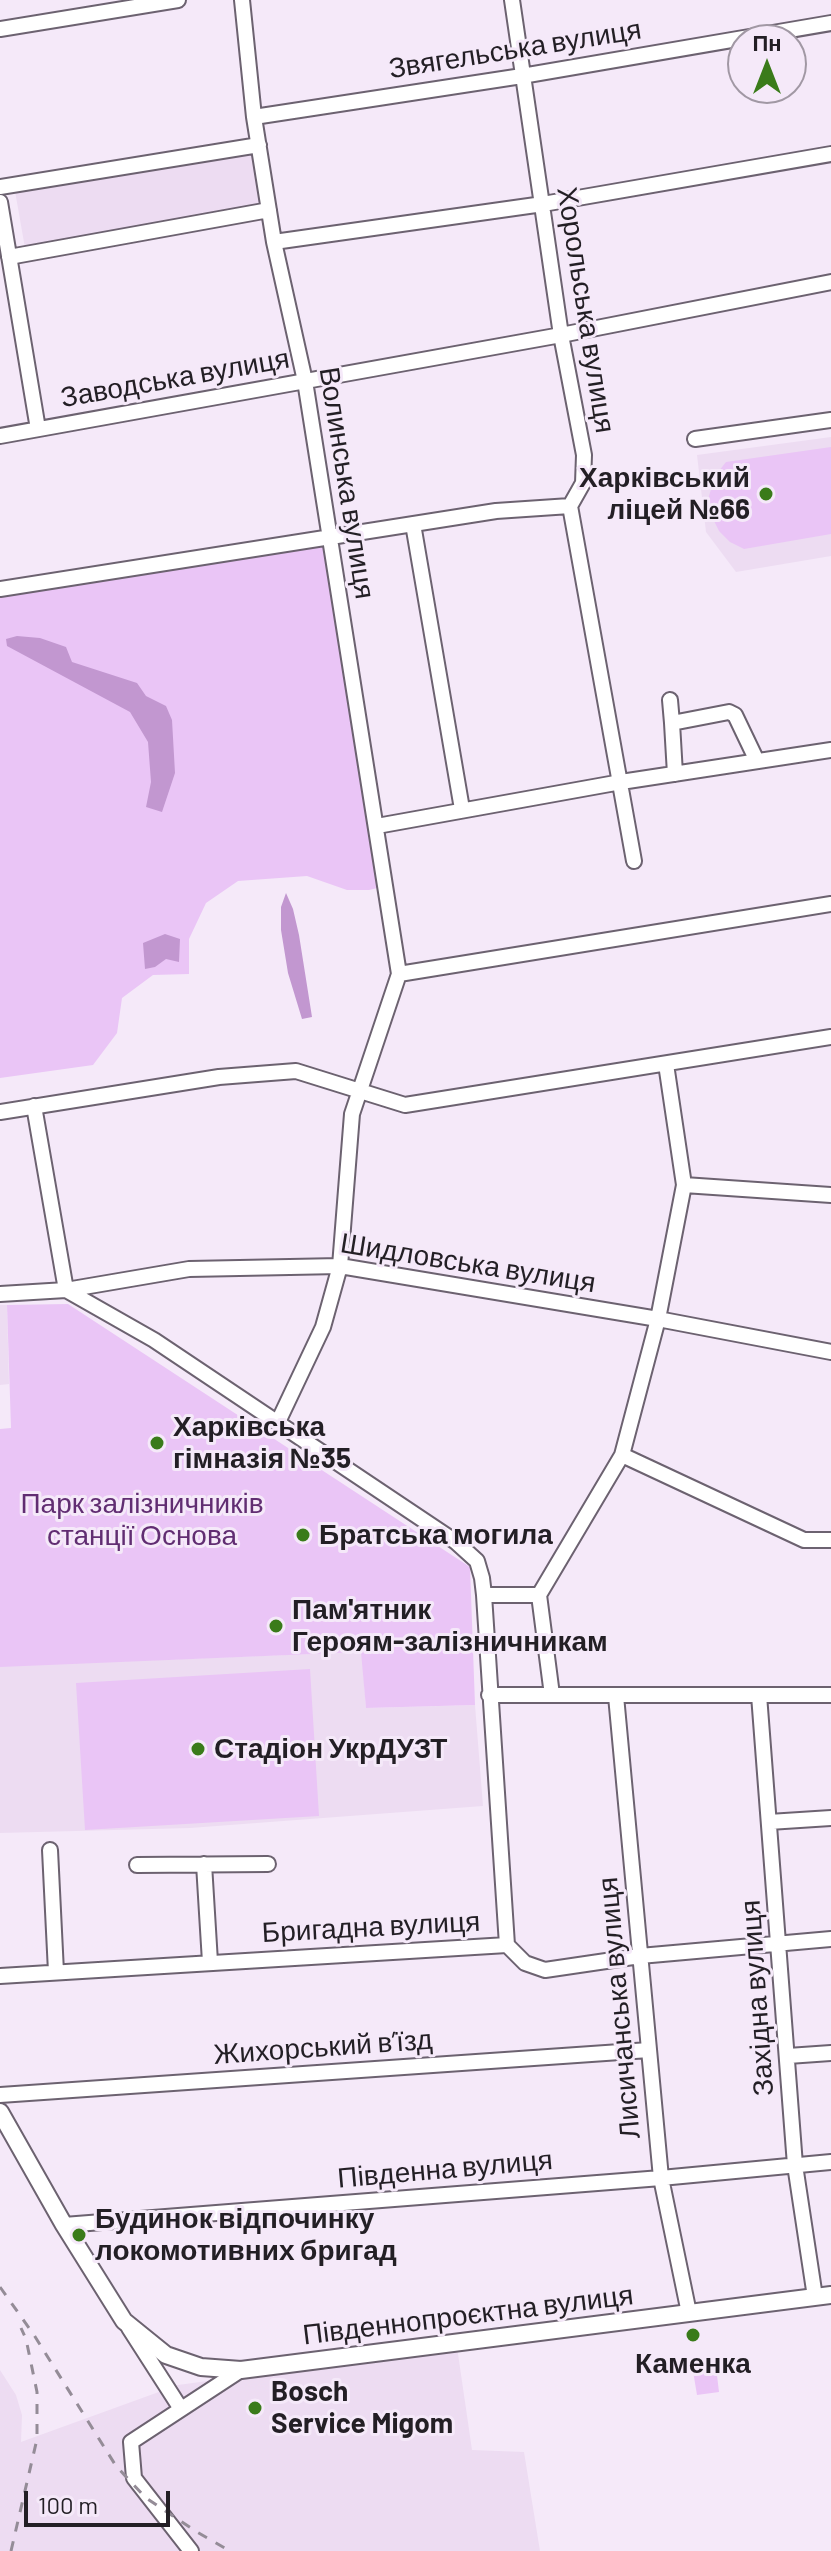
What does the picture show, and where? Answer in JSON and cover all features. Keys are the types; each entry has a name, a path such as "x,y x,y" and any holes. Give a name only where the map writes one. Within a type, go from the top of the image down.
{"main road":[{"name":"Південнопроєктна вулиця","path":"0,2112 64,2225 124,2321 166,2355 201,2367 241,2370 823,2296"}],"street":[{"path":"0,29 178,0"},
{"name":"Волинська вулиця","path":"242,0 254,117 274,242 305,381 399,974"},
{"name":"Хорольська вулиця","path":"512,0 561,335 584,455 583,483 570,506"},
{"name":"Звягельська вулиця","path":"254,117 522,76 831,23"},
{"path":"0,187 259,145"},
{"path":"274,242 543,204 831,154"},
{"path":"0,202 38,429"},
{"path":"9,257 269,210"},
{"name":"Заводська вулиця","path":"0,436 561,335 831,282"},
{"path":"695,439 831,420"},
{"path":"0,589 496,511 570,506 634,861"},
{"path":"413,524 462,809"},
{"path":"670,700 675,774"},
{"path":"672,723 729,712 735,715 757,761"},
{"path":"377,826 621,782 831,750"},
{"path":"278,1422 323,1327 340,1266 352,1114 399,974 831,904"},
{"path":"0,1112 219,1077 296,1071 405,1105 831,1037"},
{"path":"552,1695 539,1595 622,1455 658,1319 684,1185 666,1064"},
{"path":"34,1106 66,1290 154,1340 467,1551 477,1561 484,1595 507,1945"},
{"path":"684,1185 831,1195"},
{"name":"Шидловська вулиця","path":"0,1294 66,1290 189,1269 340,1266 658,1319 831,1352"},
{"path":"622,1455 804,1540 831,1540"},
{"path":"484,1595 539,1595"},
{"path":"489,1695 831,1695"},
{"name":"Західна вулиця","path":"759,1695 795,2165 823,2296"},
{"name":"Лисичанська вулиця","path":"616,1696 661,2178 689,2313"},
{"path":"769,1822 831,1818"},
{"path":"50,1850 56,1972"},
{"path":"204,1864 210,1962"},
{"path":"137,1865 268,1864"},
{"name":"Бригадна вулиця","path":"0,1976 507,1945 525,1963 545,1970 640,1956 831,1939"},
{"name":"Жихорський в’їзд","path":"0,2095 649,2050"},
{"path":"788,2056 831,2053"},
{"name":"Південна вулиця","path":"64,2225 831,2162"},
{"path":"124,2321 181,2409"},
{"path":"191,2551 134,2478 131,2442 241,2370"}],"shaded area":[{"path":"252,151 261,209 25,248 15,191"},
{"name":"Харківський ліцей №66","path":"831,437 831,556 736,572 706,532 697,455"},
{"path":"17,636 40,638 66,647 72,662 137,683 146,696 166,706 172,720 175,773 162,812 146,807 151,782 148,742 130,712 7,646 6,639"},
{"path":"286,893 299,935 312,1017 302,1019 288,973 281,930 281,907"},
{"path":"165,934 180,939 179,962 166,959 155,967 145,969 143,943"},
{"path":"0,1305 7,1305 9,1384 0,1385"},
{"path":"362,1652 366,1708 475,1705 483,1806 190,1828 0,1833 0,1666"},
{"path":"457,2347 472,2450 524,2452 540,2551 0,2551 0,2370 16,2395 22,2415 21,2442 178,2385"}],"green space":[{"name":"Харківський ліцей №66","path":"831,447 831,534 744,549 730,542 719,531 711,515 709,496 715,476 726,462"},
{"path":"329,538 386,886 347,890 307,876 238,881 206,903 189,939 189,974 153,975 122,998 117,1033 93,1065 0,1078 0,589"},
{"name":"Парк залізничників станції Основа","path":"68,1304 470,1567 475,1705 366,1708 361,1652 0,1667 0,1429 11,1428 7,1305"},
{"name":"Стадіон УкрДУЗТ","path":"310,1669 319,1816 85,1830 76,1683"},
{"path":"716,2367 719,2392 697,2395 693,2371"}],"railway":[{"path":"0,2287 34,2335 116,2466 146,2498 230,2551"},
{"path":"11,2551 37,2439 37,2392 21,2328"}],"place":[{"name":"Харківський ліцей №66","path":"766,494"},
{"name":"Харківська гімназія №35","path":"157,1443"},
{"name":"Братська могила","path":"303,1535"},
{"name":"Пам'ятник Героям-залізничникам","path":"276,1626"},
{"name":"Стадіон УкрДУЗТ","path":"198,1749"},
{"name":"Будинок відпочинку локомотивних бригад","path":"79,2235"},
{"name":"Каменка","path":"693,2335"},
{"name":"Bosch Service Migom","path":"255,2408"}]}
